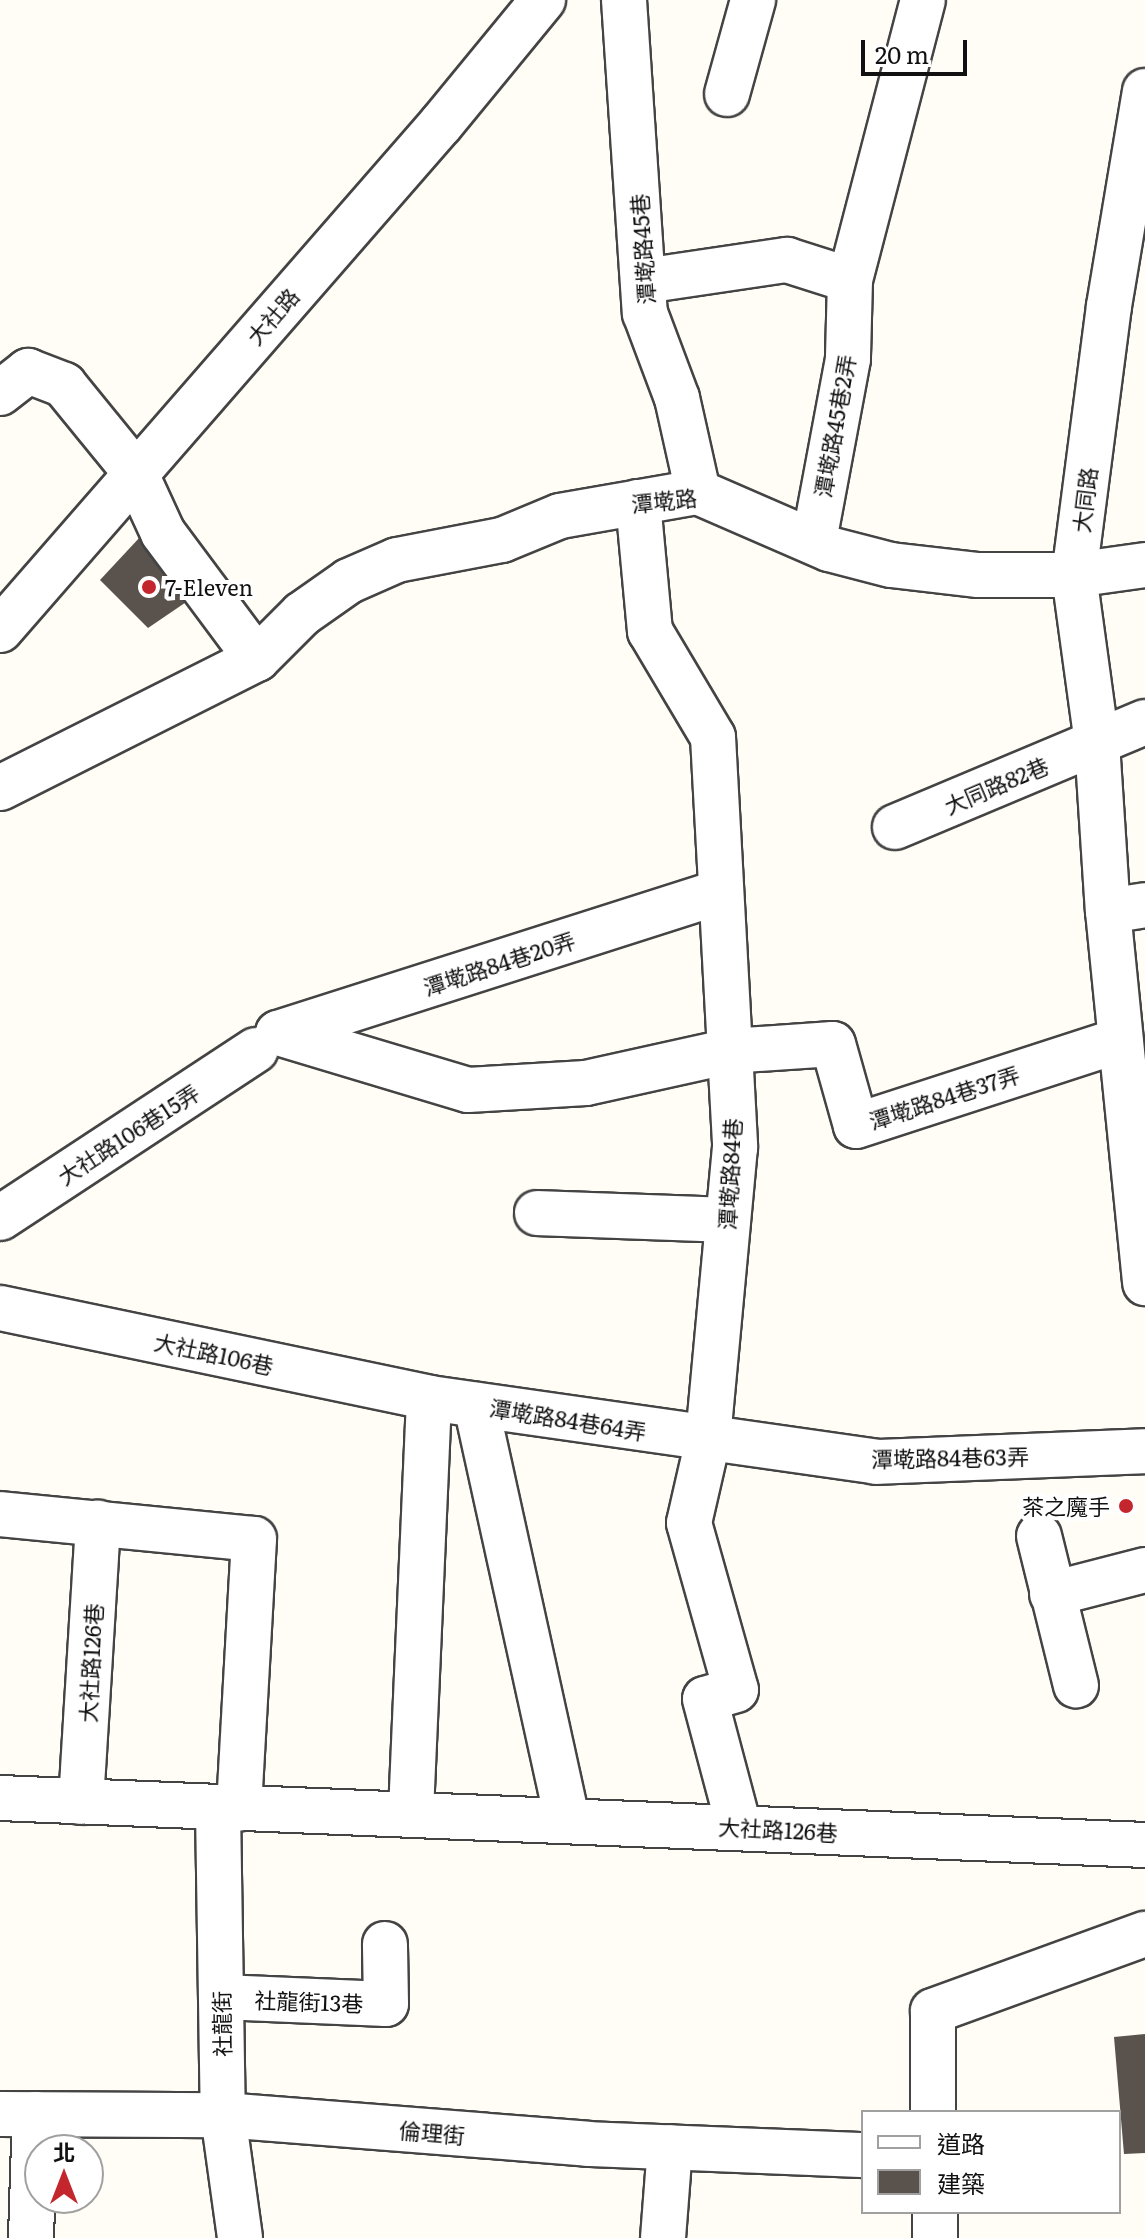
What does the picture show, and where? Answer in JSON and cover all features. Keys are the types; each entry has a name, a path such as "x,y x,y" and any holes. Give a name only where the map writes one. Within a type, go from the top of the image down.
{"street":[{"name":"大社路","path":"0,630 441,124 543,0"},
{"name":"潭墘路45巷","path":"624,0 645,313 677,398 698,492"},
{"path":"727,94 753,0"},
{"name":"潭墘路45巷2弄","path":"814,541 848,359 850,280 923,0"},
{"name":"大同路","path":"1145,91 1109,306 1074,575 1097,743 1126,908 1120,1040 1145,1283"},
{"path":"644,281 787,260 850,280"},
{"path":"0,393 28,371 64,385 135,472 163,533 257,659"},
{"name":"潭墘路","path":"0,788 257,659 302,614 349,581 397,560 502,540 560,516 698,492 814,541 891,565 978,575 1074,575 1145,565"},
{"name":"潭墘路84巷","path":"638,502 650,631 713,737 735,1147 708,1440 689,1523 736,1690 705,1699 739,1827"},
{"name":"大同路82巷","path":"895,827 1145,722"},
{"name":"潭墘路84巷20弄","path":"267,1042 721,892"},
{"name":"潭墘路84巷37弄","path":"730,1051 833,1044 856,1126 1120,1040"},
{"path":"267,1042 468,1090 586,1083 730,1051"},
{"name":"大社路106巷15弄","path":"0,1218 267,1042"},
{"path":"537,1213 728,1220"},
{"name":"大社路106巷","path":"0,1308 429,1398"},
{"path":"411,1812 429,1398"},
{"name":"潭墘路84巷64弄","path":"429,1398 708,1440"},
{"path":"476,1405 567,1819"},
{"name":"潭墘路84巷63弄","path":"708,1440 876,1462 1145,1451"},
{"path":"0,1514 254,1539 228,1809"},
{"name":"大社路126巷","path":"81,1802 98,1523"},
{"path":"1039,1536 1076,1685"},
{"path":"1052,1594 1145,1570"},
{"name":"大社路126巷","path":"0,1798 228,1809 411,1812 1145,1845"},
{"name":"社龍街","path":"228,1809 221,1997 223,2115 240,2238"},
{"path":"933,2110 933,2011 1145,1934"},
{"name":"社龍街13巷","path":"221,1997 386,2004 385,1944"},
{"path":"17,2114 31,2238"},
{"name":"倫理街","path":"17,2114 223,2115 670,2147 861,2155"},
{"path":"663,2238 670,2147"},
{"path":"935,2214 935,2238"}],"building":[{"name":"7-Eleven","path":"141,536 198,594 148,628 100,580"},
{"path":"1145,2034 1145,2153 1124,2154 1114,2037"}],"place":[{"name":"7-Eleven","path":"149,587"},
{"name":"茶之魔手","path":"1126,1506"}]}
